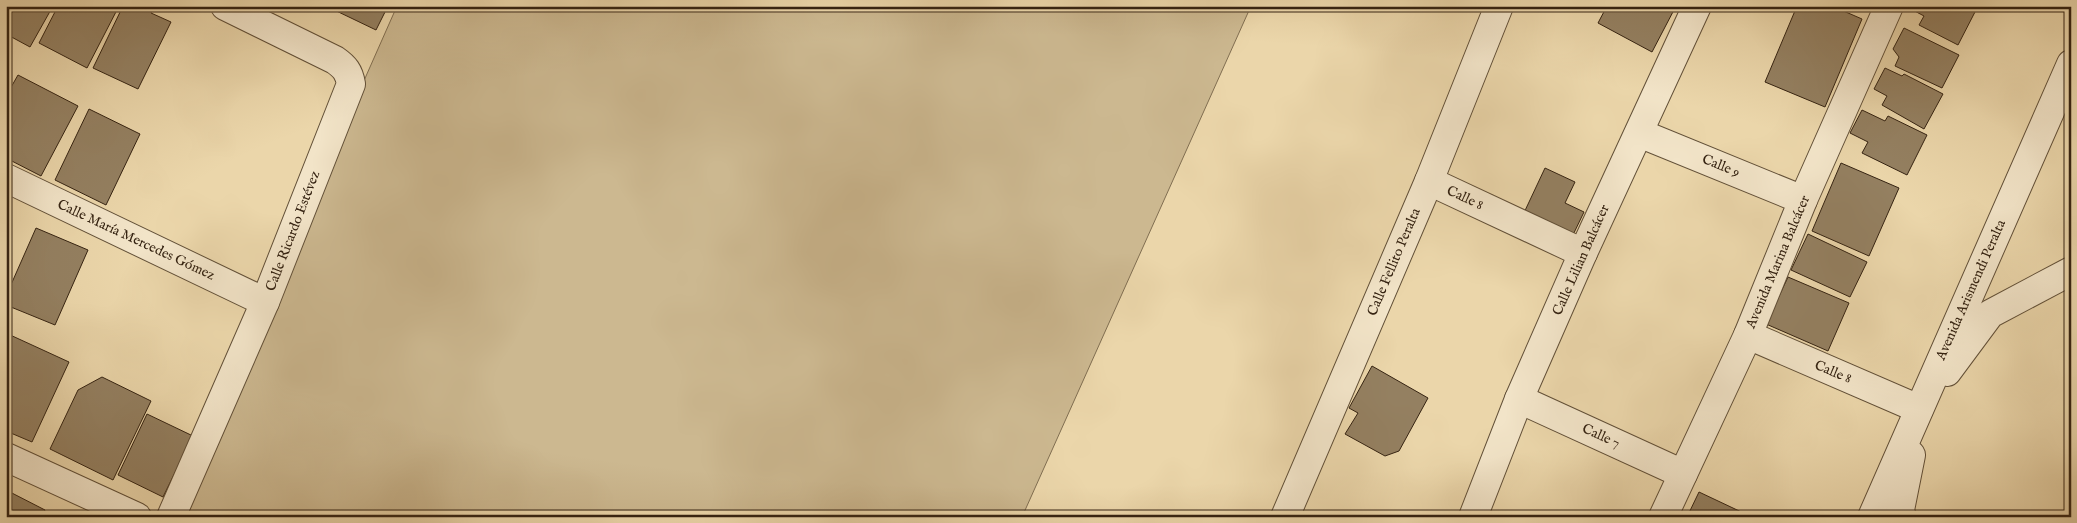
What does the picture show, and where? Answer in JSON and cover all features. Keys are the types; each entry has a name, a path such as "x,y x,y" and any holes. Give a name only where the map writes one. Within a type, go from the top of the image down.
{"street":[{"name":"Calle Ricardo Estévez","path":"171,517 265,302 351,84 350,74 344,66 335,60 225,6"},
{"name":"Calle Fellito Peralta","path":"1285,517 1429,181 1499,6"},
{"name":"Calle Lilian Balcácer","path":"1473,517 1519,399 1583,253 1697,6"},
{"name":"Avenida Marina Balcácer","path":"1663,517 1748,335 1803,200 1889,6"},
{"name":"Avenida Arismendi Peralta","path":"1872,517 2071,64"},
{"name":"Calle 9","path":"1639,133 1803,200"},
{"name":"Calle María Mercedes Gómez","path":"6,178 265,302"},
{"name":"Calle 8","path":"1429,181 1583,253"},
{"path":"1902,517 1900,510 1919,409 1990,314 2071,271"},
{"name":"Calle 8","path":"1748,335 1919,409"},
{"name":"Calle 7","path":"1519,399 1683,474"},
{"path":"6,457 136,517"}],"shaded area":[{"path":"397,6 1251,6 1022,517 171,517"}],"building":[{"path":"6,6 53,6 30,47 6,34"},
{"path":"58,6 119,6 87,68 39,43"},
{"path":"123,6 154,6 151,13 171,22 138,89 93,68"},
{"path":"326,6 388,6 376,30"},
{"path":"1607,6 1676,6 1652,52 1598,23"},
{"path":"1797,6 1832,6 1862,19 1825,107 1765,82"},
{"path":"1910,6 1969,6 1976,10 1958,45 1919,25 1924,16 1909,8"},
{"path":"1904,28 1959,55 1942,88 1895,66 1899,57 1893,49"},
{"path":"1885,68 1902,76 1904,74 1943,94 1924,129 1882,105 1887,96 1874,89"},
{"path":"18,75 78,106 41,176 6,158 6,96"},
{"path":"89,109 140,134 106,205 55,180"},
{"path":"1862,110 1885,121 1888,116 1927,135 1907,175 1862,153 1868,142 1850,133"},
{"path":"1841,163 1899,188 1869,256 1812,231"},
{"path":"1545,168 1575,182 1565,203 1584,212 1571,239 1522,217"},
{"path":"36,228 88,250 55,325 6,305 6,296"},
{"path":"1808,234 1867,262 1850,297 1791,270"},
{"path":"1788,277 1849,303 1828,351 1766,324"},
{"path":"8,334 69,362 32,442 6,431 6,338"},
{"path":"1372,366 1428,398 1399,451 1385,456 1345,434 1358,413 1349,408"},
{"path":"102,377 151,401 113,480 50,449 78,390"},
{"path":"147,414 193,436 163,497 118,475"},
{"path":"6,490 45,510 42,517 6,517"},
{"path":"1699,492 1752,517 1687,517"}]}
